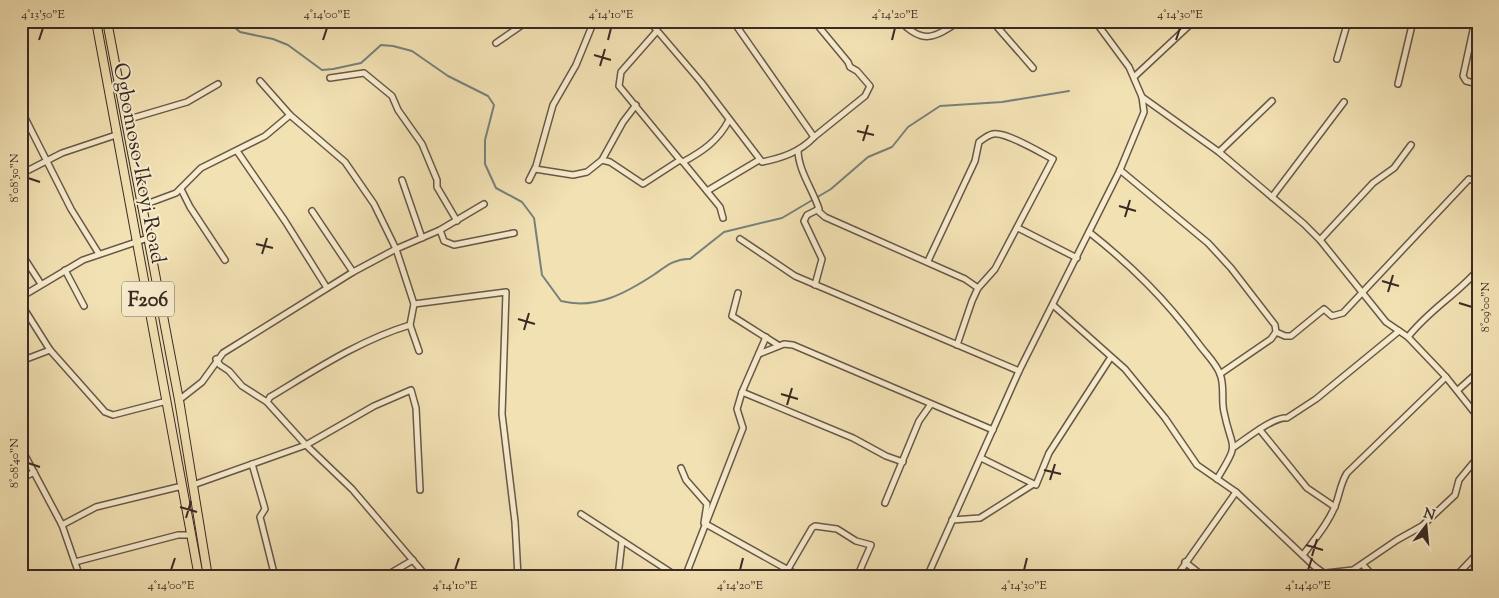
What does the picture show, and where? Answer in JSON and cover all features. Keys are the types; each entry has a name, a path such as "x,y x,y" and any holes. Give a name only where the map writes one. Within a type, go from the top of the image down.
{"main road":[{"name":"Ogbomoso-Ikoyi Road","path":"96,21 199,577"},
{"name":"Ogbomoso-Ikoyi Road","path":"106,21 178,400 208,577"}],"street":[{"path":"22,24 28,21"},
{"path":"496,43 528,21"},
{"path":"529,180 535,169 553,105 576,65 594,21"},
{"path":"649,21 762,162 776,159 798,150 865,96 870,86 857,71 850,67 848,62 814,21"},
{"path":"900,21 918,37 924,38 948,29 960,21"},
{"path":"992,21 1033,68"},
{"path":"927,577 1020,371 1120,170 1144,112 1142,97 1134,77 1095,21"},
{"path":"1134,77 1188,24 1194,21"},
{"path":"1337,59 1348,21"},
{"path":"1398,84 1413,21"},
{"path":"1475,21 1463,76 1466,81 1478,84"},
{"path":"737,22 814,137"},
{"path":"658,31 621,72 619,86 720,207 723,218"},
{"path":"330,78 364,73 392,96 398,110 422,144 437,180 437,187 457,221"},
{"path":"260,80 290,115 345,162 374,204 396,249 414,304 410,324 419,351"},
{"path":"126,120 187,102 218,84"},
{"path":"1142,97 1219,152 1320,240 1386,322 1408,338 1446,377 1478,417"},
{"path":"1219,152 1272,101"},
{"path":"1272,197 1344,102"},
{"path":"535,169 573,175 587,172 602,160 623,122 636,105"},
{"path":"21,110 70,209 99,254"},
{"path":"141,206 182,190 201,168 265,136 290,115"},
{"path":"602,160 610,162 643,184 714,142 722,135 729,120"},
{"path":"928,261 975,161 979,142 997,133 1053,160 995,269 978,288 957,345"},
{"path":"21,174 62,152 116,135"},
{"path":"1320,240 1373,184 1394,168 1411,145"},
{"path":"798,150 798,160 814,193 819,209 817,210"},
{"path":"237,151 286,221 327,288"},
{"path":"707,191 759,160"},
{"path":"1120,170 1208,243 1231,268 1275,325 1276,332 1271,339 1220,374"},
{"path":"1276,332 1285,336 1291,336 1324,309 1332,316 1337,316 1363,294 1392,259 1469,179 1477,182"},
{"path":"402,180 422,238"},
{"path":"182,190 190,207 225,260"},
{"path":"178,400 202,382 210,373 216,360 223,353 353,272 396,249 440,230 484,204"},
{"path":"817,210 825,217 928,261 965,279 978,288"},
{"path":"816,285 822,259 804,221 807,215 817,210"},
{"path":"312,211 353,272"},
{"path":"1018,228 1077,258"},
{"path":"440,230 444,241 454,245 514,233"},
{"path":"1089,232 1127,262 1153,288 1173,310 1220,374 1224,412 1234,447 1233,454 1217,478"},
{"path":"21,297 65,270 99,254 137,240 148,238"},
{"path":"740,239 795,276 1020,371"},
{"path":"21,253 41,284"},
{"path":"65,270 84,306"},
{"path":"1408,338 1420,322 1465,284 1478,270"},
{"path":"414,304 506,292 502,414 515,522 518,577"},
{"path":"738,293 732,316 778,345"},
{"path":"21,304 50,350 85,393 109,415 167,401"},
{"path":"1054,305 1125,369 1165,418 1197,465 1236,492 1314,566 1328,575 1353,570 1378,552 1432,519 1455,495 1460,480 1478,457"},
{"path":"267,402 270,396 338,356 390,331 410,324"},
{"path":"1234,447 1260,430 1287,418 1316,399 1399,331"},
{"path":"685,577 704,523 743,428 738,410 742,392 766,337"},
{"path":"759,354 778,345 793,345 993,430"},
{"path":"21,361 50,350"},
{"path":"952,520 980,518 1039,482 1048,453 1112,357"},
{"path":"216,360 230,371 242,386 267,402 306,445 352,489 427,577"},
{"path":"1458,390 1478,372"},
{"path":"1302,555 1323,528 1335,507 1340,484 1351,468 1446,377"},
{"path":"193,485 306,445 350,419 411,390 416,408 420,490"},
{"path":"742,392 853,438 886,456 903,462"},
{"path":"886,503 919,421 931,404"},
{"path":"1260,430 1307,488 1335,507"},
{"path":"21,448 62,525 80,577"},
{"path":"981,458 1032,485"},
{"path":"252,464 264,508 260,517 275,577"},
{"path":"681,468 686,480 707,504 704,523"},
{"path":"21,479 34,472"},
{"path":"62,525 96,507 178,487 183,488"},
{"path":"1176,577 1236,492"},
{"path":"581,514 678,577"},
{"path":"704,523 802,577"},
{"path":"788,569 812,528 815,526 832,527 856,541 871,545 857,577"},
{"path":"75,562 178,535 191,535"},
{"path":"618,577 622,541"},
{"path":"1455,577 1478,553"},
{"path":"384,577 413,560"},
{"path":"1185,562 1204,577"},
{"path":"1363,564 1374,577"}],"waterway":[{"path":"227,21 240,32 273,39 288,45 322,70 361,63 381,45 412,51 448,76 488,96 494,105 485,140 485,164 496,188 522,202 534,218 542,275 561,301 574,303 586,303 610,298 644,281 671,263 690,259 724,232 782,218 831,189 868,157 892,147 908,127 940,106 1002,102 1069,91"}]}
